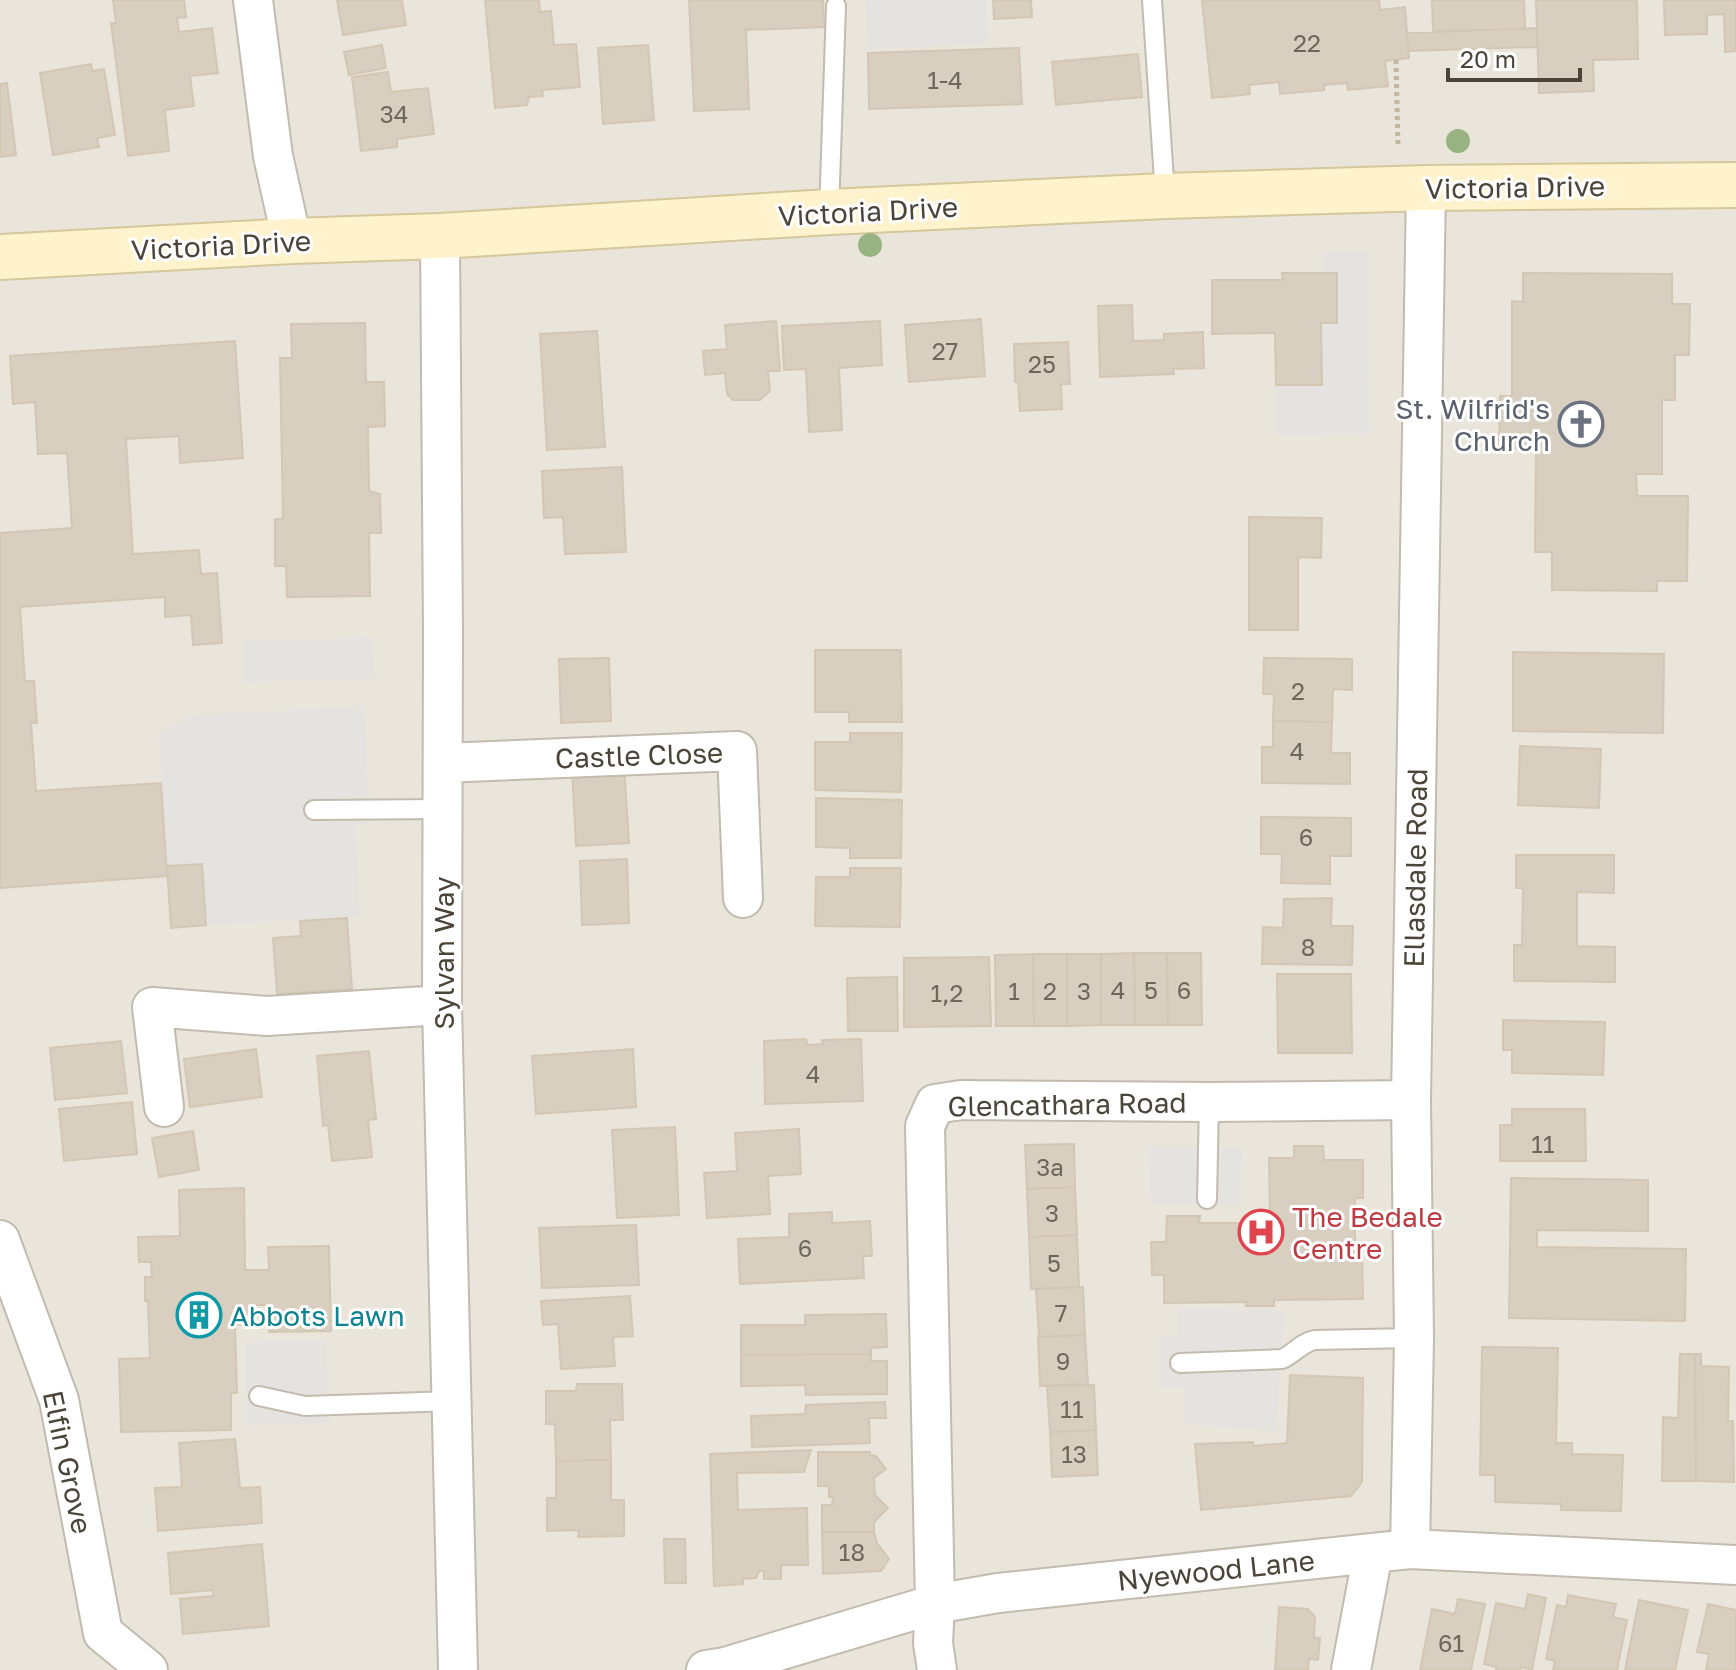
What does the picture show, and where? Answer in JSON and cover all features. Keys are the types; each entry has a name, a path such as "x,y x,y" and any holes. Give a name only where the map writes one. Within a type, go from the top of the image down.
{"street":[{"path":"253,0 273,156 292,241"},
{"name":"Victoria Drive","path":"0,257 1165,196 1413,188 1736,185"},
{"name":"Ellasdale Road","path":"1351,1670 1392,1551 1414,1338 1411,1100 1413,188"},
{"name":"Sylvan Way","path":"440,236 442,1005 458,1670"},
{"name":"Castle Close","path":"443,763 737,751 743,898"},
{"path":"164,1107 152,1007 267,1016 442,1005"},
{"name":"Glencathara Road","path":"935,1604 925,1126 935,1104 961,1100 1411,1100"},
{"name":"Elfin Grove","path":"0,1240 59,1400 103,1633 148,1670"},
{"name":"Nyewood Lane","path":"706,1670 935,1604 998,1593 1392,1551 1736,1565"},
{"path":"935,1604 933,1643 937,1670"}],"lane":[{"path":"1152,0 1165,196"},
{"path":"829,212 836,6"},
{"path":"314,810 443,809"},
{"path":"1207,1199 1209,1102"},
{"path":"1180,1363 1282,1359 1306,1341 1414,1338"},
{"path":"259,1396 305,1406 452,1401"}],"path":[{"path":"1396,60 1413,188"}],"shaded area":[{"path":"0,0 1736,0 1736,1670 0,1670"},
{"path":"866,0 987,0 988,44 868,49"},
{"path":"1324,252 1368,252 1370,434 1276,435 1276,385 1322,385 1321,323 1337,323 1337,273 1324,273"},
{"path":"372,637 374,678 244,683 243,641"},
{"path":"364,706 370,824 355,825 360,917 206,925 202,864 167,866 158,733 195,715"},
{"path":"1148,1146 1243,1147 1240,1206 1150,1204"},
{"path":"1178,1309 1285,1310 1276,1431 1183,1424 1184,1387 1159,1387 1159,1337 1178,1337"},
{"path":"326,1340 330,1423 246,1426 245,1342"}],"building":[{"path":"113,0 184,0 186,17 177,18 179,32 212,28 218,73 190,76 194,106 165,110 169,151 128,156 111,23 116,23"},
{"path":"337,0 402,0 406,25 343,35"},
{"path":"485,0 539,0 540,12 551,11 554,45 576,44 580,87 542,90 543,96 529,97 527,105 495,108"},
{"path":"689,0 823,0 824,27 746,30 749,109 694,111"},
{"path":"993,0 1031,0 1032,17 994,19"},
{"path":"1202,0 1379,0 1380,10 1405,7 1409,58 1385,61 1388,86 1348,90 1347,83 1324,85 1324,90 1280,94 1279,82 1249,85 1250,94 1212,98"},
{"path":"1432,0 1524,0 1525,29 1433,31"},
{"path":"1536,0 1637,0 1638,59 1593,60 1594,91 1539,93"},
{"path":"1664,0 1736,0 1736,51 1725,52 1724,14 1707,15 1707,34 1665,35"},
{"path":"1537,28 1537,47 1409,51 1407,33"},
{"path":"382,45 386,68 349,75 344,52"},
{"path":"648,45 654,120 603,124 598,48"},
{"path":"1019,48 1022,104 869,109 868,53"},
{"path":"1138,54 1142,97 1056,105 1052,62"},
{"path":"91,64 92,71 104,69 115,135 97,138 99,147 53,155 40,73"},
{"path":"388,72 391,92 428,88 434,134 397,139 397,147 361,151 352,77"},
{"path":"7,83 16,155 0,157 0,84"},
{"path":"1282,273 1337,273 1337,323 1321,323 1322,385 1276,385 1275,333 1212,334 1212,280 1283,280"},
{"name":"St. Wilfrid's Church","path":"1523,273 1672,274 1672,304 1690,304 1689,355 1675,355 1675,400 1662,400 1662,474 1636,474 1637,496 1688,496 1687,581 1657,581 1657,591 1552,590 1552,552 1535,552 1536,448 1499,448 1500,396 1512,396 1512,301 1523,302"},
{"path":"1132,305 1133,341 1164,340 1164,334 1203,332 1204,368 1173,369 1174,374 1100,377 1098,306"},
{"path":"981,319 985,376 909,382 905,325"},
{"path":"776,321 780,371 768,371 770,391 760,400 733,400 727,394 725,373 705,375 703,351 727,349 725,325"},
{"path":"880,321 882,365 839,368 842,430 809,432 806,369 784,370 782,326"},
{"path":"365,323 366,382 384,382 385,426 368,427 369,491 380,494 381,533 369,533 370,596 287,597 286,566 275,566 275,519 283,519 280,358 292,358 291,324"},
{"path":"597,331 605,447 547,450 540,334"},
{"path":"235,341 243,458 180,463 179,436 126,439 133,554 199,550 201,574 217,573 222,643 193,645 191,615 165,617 165,597 20,607 25,681 34,681 37,723 31,723 36,791 161,783 167,876 0,888 0,533 72,528 67,453 38,454 35,402 13,404 10,356"},
{"path":"1068,342 1070,384 1061,384 1062,409 1020,411 1014,344"},
{"path":"622,467 626,552 565,554 563,517 544,518 542,471"},
{"path":"1249,517 1322,518 1321,558 1298,557 1298,630 1249,630"},
{"path":"815,650 901,650 902,722 849,722 849,712 815,712"},
{"path":"1513,652 1664,654 1663,733 1513,731"},
{"path":"609,658 611,721 561,723 559,659"},
{"path":"1264,658 1352,659 1352,690 1333,689 1332,722 1273,721 1274,694 1263,694"},
{"path":"1273,721 1332,722 1331,753 1350,753 1350,784 1262,783 1262,747 1273,747"},
{"path":"850,733 902,733 901,792 815,790 815,742 850,742"},
{"path":"1520,746 1601,749 1599,808 1518,805"},
{"path":"624,766 629,843 576,846 572,769"},
{"path":"816,798 902,800 901,858 850,858 850,848 816,847"},
{"path":"1261,817 1351,818 1351,856 1330,856 1330,884 1281,883 1282,854 1261,854"},
{"path":"1516,855 1614,855 1614,893 1577,892 1577,946 1615,947 1615,982 1514,981 1514,945 1522,945 1523,888 1516,888"},
{"path":"627,859 629,923 582,925 580,861"},
{"path":"202,864 206,925 171,928 167,866"},
{"path":"850,868 901,868 900,927 815,926 816,877 850,877"},
{"path":"1332,898 1331,926 1353,926 1352,965 1262,964 1263,927 1283,928 1284,899"},
{"path":"347,918 352,989 277,994 273,938 301,936 300,921"},
{"path":"1134,953 1135,1025 1101,1025 1101,954"},
{"path":"1134,953 1167,953 1168,1025 1135,1025"},
{"path":"1167,953 1201,953 1202,1025 1168,1025"},
{"path":"1033,954 1067,954 1067,1026 1034,1026"},
{"path":"1033,954 1034,1026 996,1026 995,955"},
{"path":"1067,954 1101,954 1101,1025 1067,1026"},
{"path":"989,957 991,1026 904,1027 904,958"},
{"path":"1277,974 1351,974 1352,1053 1278,1053"},
{"path":"897,977 898,1031 848,1031 847,978"},
{"path":"1503,1020 1605,1022 1603,1075 1512,1073 1512,1050 1503,1050"},
{"path":"806,1039 807,1045 823,1044 822,1040 861,1039 863,1101 765,1104 764,1041"},
{"path":"121,1041 127,1093 55,1100 50,1048"},
{"path":"256,1049 262,1097 190,1107 184,1059"},
{"path":"633,1049 636,1107 536,1114 532,1056"},
{"path":"369,1051 376,1119 368,1120 372,1157 332,1161 328,1125 323,1126 317,1056"},
{"path":"132,1102 137,1154 64,1161 59,1109"},
{"path":"1512,1109 1585,1109 1586,1161 1500,1161 1500,1125 1512,1125"},
{"path":"675,1127 679,1215 617,1218 612,1130"},
{"path":"799,1129 801,1174 768,1176 770,1214 707,1218 704,1173 737,1171 735,1133"},
{"path":"193,1131 199,1170 159,1177 152,1138"},
{"path":"1074,1144 1075,1187 1027,1189 1025,1145"},
{"name":"The Bedale Centre","path":"1294,1146 1323,1146 1324,1160 1363,1160 1363,1198 1355,1198 1355,1252 1362,1252 1363,1299 1274,1300 1274,1306 1246,1306 1247,1302 1164,1303 1164,1275 1152,1275 1151,1242 1166,1242 1167,1216 1200,1216 1199,1223 1270,1223 1269,1158 1294,1158"},
{"path":"1511,1178 1648,1180 1648,1231 1537,1230 1537,1247 1686,1249 1685,1321 1509,1318"},
{"path":"1075,1187 1077,1235 1029,1237 1027,1189"},
{"name":"Abbots Lawn","path":"244,1188 245,1270 269,1270 268,1247 329,1246 331,1331 269,1332 268,1305 250,1305 249,1324 235,1325 237,1393 231,1393 231,1430 121,1432 119,1359 150,1358 145,1277 152,1277 151,1262 139,1262 138,1237 180,1236 179,1190"},
{"path":"832,1212 832,1223 870,1221 872,1256 863,1256 864,1278 740,1284 738,1239 789,1237 789,1214"},
{"path":"636,1225 639,1285 542,1288 539,1228"},
{"path":"1077,1235 1079,1287 1031,1289 1029,1237"},
{"path":"1083,1287 1085,1335 1039,1337 1036,1289"},
{"path":"630,1296 633,1336 613,1337 615,1366 561,1369 558,1324 543,1325 541,1301"},
{"path":"886,1314 887,1347 871,1348 871,1354 741,1355 741,1325 805,1325 805,1315"},
{"path":"1085,1335 1088,1384 1040,1386 1038,1337"},
{"path":"1482,1347 1558,1348 1556,1443 1572,1443 1572,1454 1623,1455 1621,1511 1561,1510 1561,1504 1495,1502 1495,1475 1480,1475"},
{"path":"871,1354 871,1361 887,1361 887,1394 806,1395 805,1385 741,1386 741,1355"},
{"path":"1680,1354 1695,1354 1696,1481 1662,1481 1663,1417 1678,1418"},
{"path":"1695,1354 1701,1354 1701,1366 1729,1367 1728,1421 1733,1421 1734,1482 1696,1481"},
{"path":"1290,1375 1363,1378 1362,1482 1351,1496 1201,1510 1195,1444 1253,1442 1254,1446 1287,1443"},
{"path":"577,1384 622,1384 623,1420 610,1420 611,1460 556,1461 555,1424 546,1424 546,1391 576,1391"},
{"path":"1094,1385 1096,1430 1050,1432 1047,1386"},
{"path":"885,1402 886,1418 869,1418 870,1443 752,1447 751,1416 805,1414 806,1405"},
{"path":"1096,1430 1098,1475 1052,1477 1050,1432"},
{"path":"235,1439 240,1488 260,1487 262,1523 158,1531 155,1488 182,1487 179,1443"},
{"path":"811,1450 804,1472 737,1473 738,1510 807,1508 808,1565 781,1565 781,1579 764,1579 764,1571 759,1571 756,1578 743,1579 743,1584 714,1586 710,1454"},
{"path":"818,1452 870,1452 886,1469 874,1478 875,1495 888,1508 874,1522 874,1532 822,1532 822,1505 832,1505 833,1497 829,1497 829,1486 818,1486"},
{"path":"611,1460 611,1500 624,1500 624,1536 578,1537 579,1530 547,1531 547,1498 556,1498 556,1461"},
{"path":"822,1532 874,1532 877,1543 889,1559 881,1571 823,1574"},
{"path":"664,1539 685,1539 686,1583 665,1583"},
{"path":"262,1544 269,1626 183,1634 180,1599 213,1596 213,1590 171,1594 168,1553"},
{"path":"1528,1594 1546,1598 1532,1670 1521,1667 1520,1670 1496,1670 1496,1667 1484,1664 1496,1603 1525,1609"},
{"path":"1568,1595 1616,1604 1613,1617 1627,1620 1617,1670 1553,1670 1555,1661 1546,1659 1557,1605 1566,1607"},
{"path":"1458,1599 1485,1604 1471,1670 1420,1670 1432,1609 1455,1614"},
{"path":"1639,1600 1688,1610 1675,1670 1625,1670"},
{"path":"1708,1604 1736,1610 1736,1670 1706,1670 1709,1654 1697,1652"},
{"path":"1279,1607 1308,1609 1315,1617 1314,1638 1320,1638 1318,1660 1309,1659 1308,1670 1275,1670"}],"place":[{"name":"St. Wilfrid's Church","path":"1581,424"},
{"name":"The Bedale Centre","path":"1261,1232"},
{"name":"Abbots Lawn","path":"199,1315"}]}
